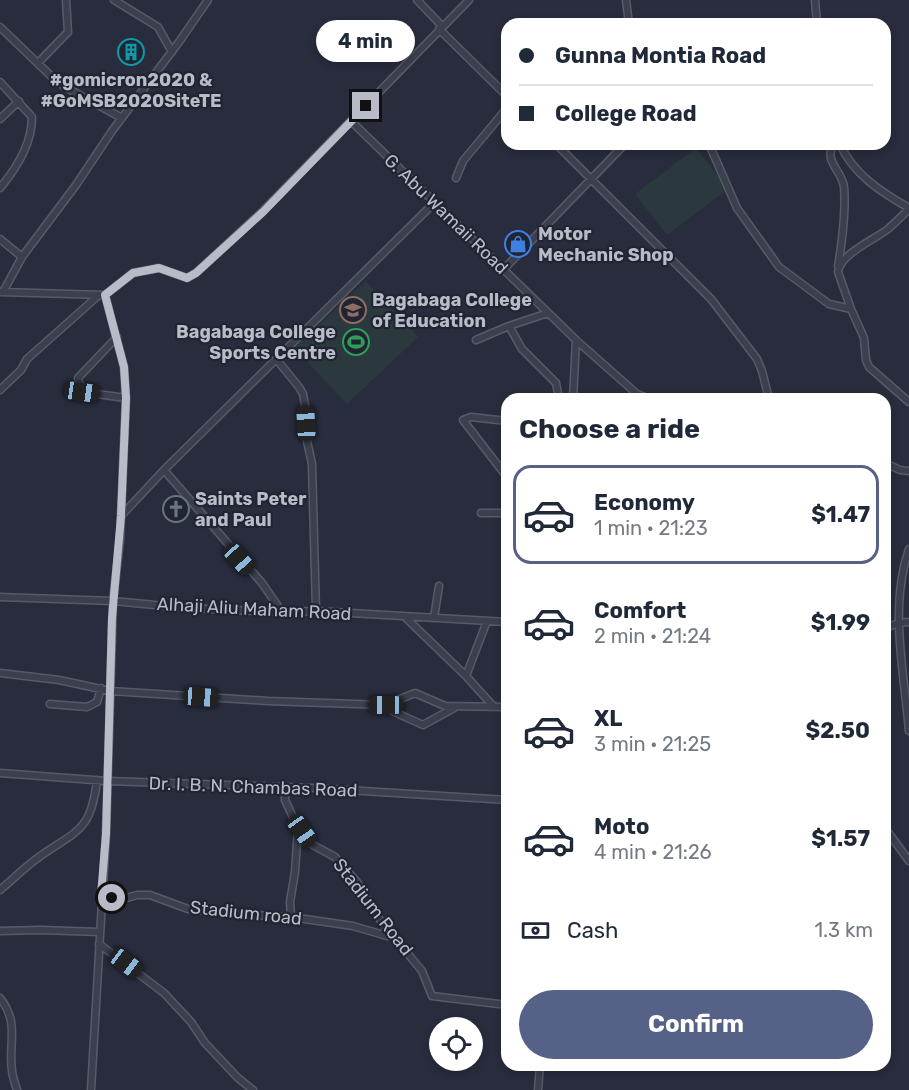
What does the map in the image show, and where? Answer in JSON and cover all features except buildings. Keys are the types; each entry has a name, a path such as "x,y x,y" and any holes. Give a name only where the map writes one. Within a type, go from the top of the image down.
{"street":[{"path":"38,63 68,32 66,0"},
{"path":"114,0 158,27 172,52"},
{"path":"102,295 2,292 22,257 208,0"},
{"path":"417,0 501,90"},
{"path":"0,390 21,370 27,359 102,295 133,273 159,268 187,278 196,273 263,212 469,0"},
{"path":"626,0 628,18"},
{"path":"815,0 816,18"},
{"path":"0,27 65,87 122,118"},
{"path":"0,82 32,117 25,150 0,188"},
{"path":"0,119 19,101"},
{"path":"456,178 463,161 501,115"},
{"name":"G. Abu Wamaii Road","path":"352,122 576,340 636,393"},
{"path":"562,150 711,299 757,359 768,393"},
{"path":"503,270 620,150"},
{"path":"712,150 737,208 779,267 829,304 851,309"},
{"path":"832,150 832,166 844,188 842,243 838,272 864,338 869,367 909,401"},
{"path":"838,267 850,254 890,228 909,208 861,175 849,162 843,150"},
{"path":"121,516 164,470 434,203"},
{"path":"0,239 22,257"},
{"path":"91,1090 107,781 113,601 121,516 126,398 125,374 117,337 102,295"},
{"path":"476,340 548,313"},
{"path":"509,326 522,350 556,383 558,393"},
{"path":"117,337 78,378 78,384 82,392 126,398"},
{"path":"573,393 576,340"},
{"path":"277,360 299,387 305,405 307,441 313,476 316,612"},
{"path":"501,420 471,417 463,420 501,469"},
{"path":"891,466 909,471"},
{"path":"164,470 262,584 282,612"},
{"path":"481,513 501,513"},
{"path":"909,549 900,579 898,604 909,731"},
{"path":"434,618 439,586"},
{"name":"Alhaji Aliu Maham Road","path":"0,597 113,601 186,608 501,622"},
{"path":"405,617 466,676 494,707"},
{"path":"466,676 487,621"},
{"path":"891,626 909,622"},
{"path":"0,674 40,677 111,691 268,701 386,705 415,693 438,704 455,708 501,707"},
{"path":"50,704 87,707 97,702 101,688"},
{"path":"386,705 392,711 423,724 455,708"},
{"name":"Dr. I. B. N. Chambas Road","path":"0,773 107,781 501,800"},
{"path":"0,890 35,860 76,832 90,814 94,804 97,780"},
{"path":"285,788 285,800 298,828 291,917"},
{"name":"Stadium Road","path":"298,828 313,845 335,857 357,882 377,916 422,971 430,994 434,997 501,1004"},
{"path":"891,836 909,861"},
{"name":"Stadium road","path":"101,895 120,900 137,895 150,896 188,909 291,917 393,935"},
{"path":"0,931 99,932"},
{"path":"99,944 164,993 205,1043 238,1078 253,1090"},
{"path":"0,998 11,1015 12,1072 16,1090"},
{"path":"538,1090 540,1071"}],"shaded area":[{"path":"693,150 698,150 728,189 667,235 635,194"},
{"name":"Bagabaga College Sports Centre","path":"366,281 418,337 347,404 294,348"}],"place":[{"name":"#gomicron2020 & #GoMSB2020SiteTE","path":"131,52"},
{"name":"Motor Mechanic Shop","path":"518,244"},
{"name":"Bagabaga College of Education","path":"353,310"},
{"name":"Bagabaga College Sports Centre","path":"356,342"},
{"name":"Saints Peter and Paul","path":"176,509"}],"route":[{"path":"112,898 101,895 106,834 112,618 120,539 126,398 124,367 105,295 133,273 159,268 187,278 196,273 263,212 366,106"}]}
